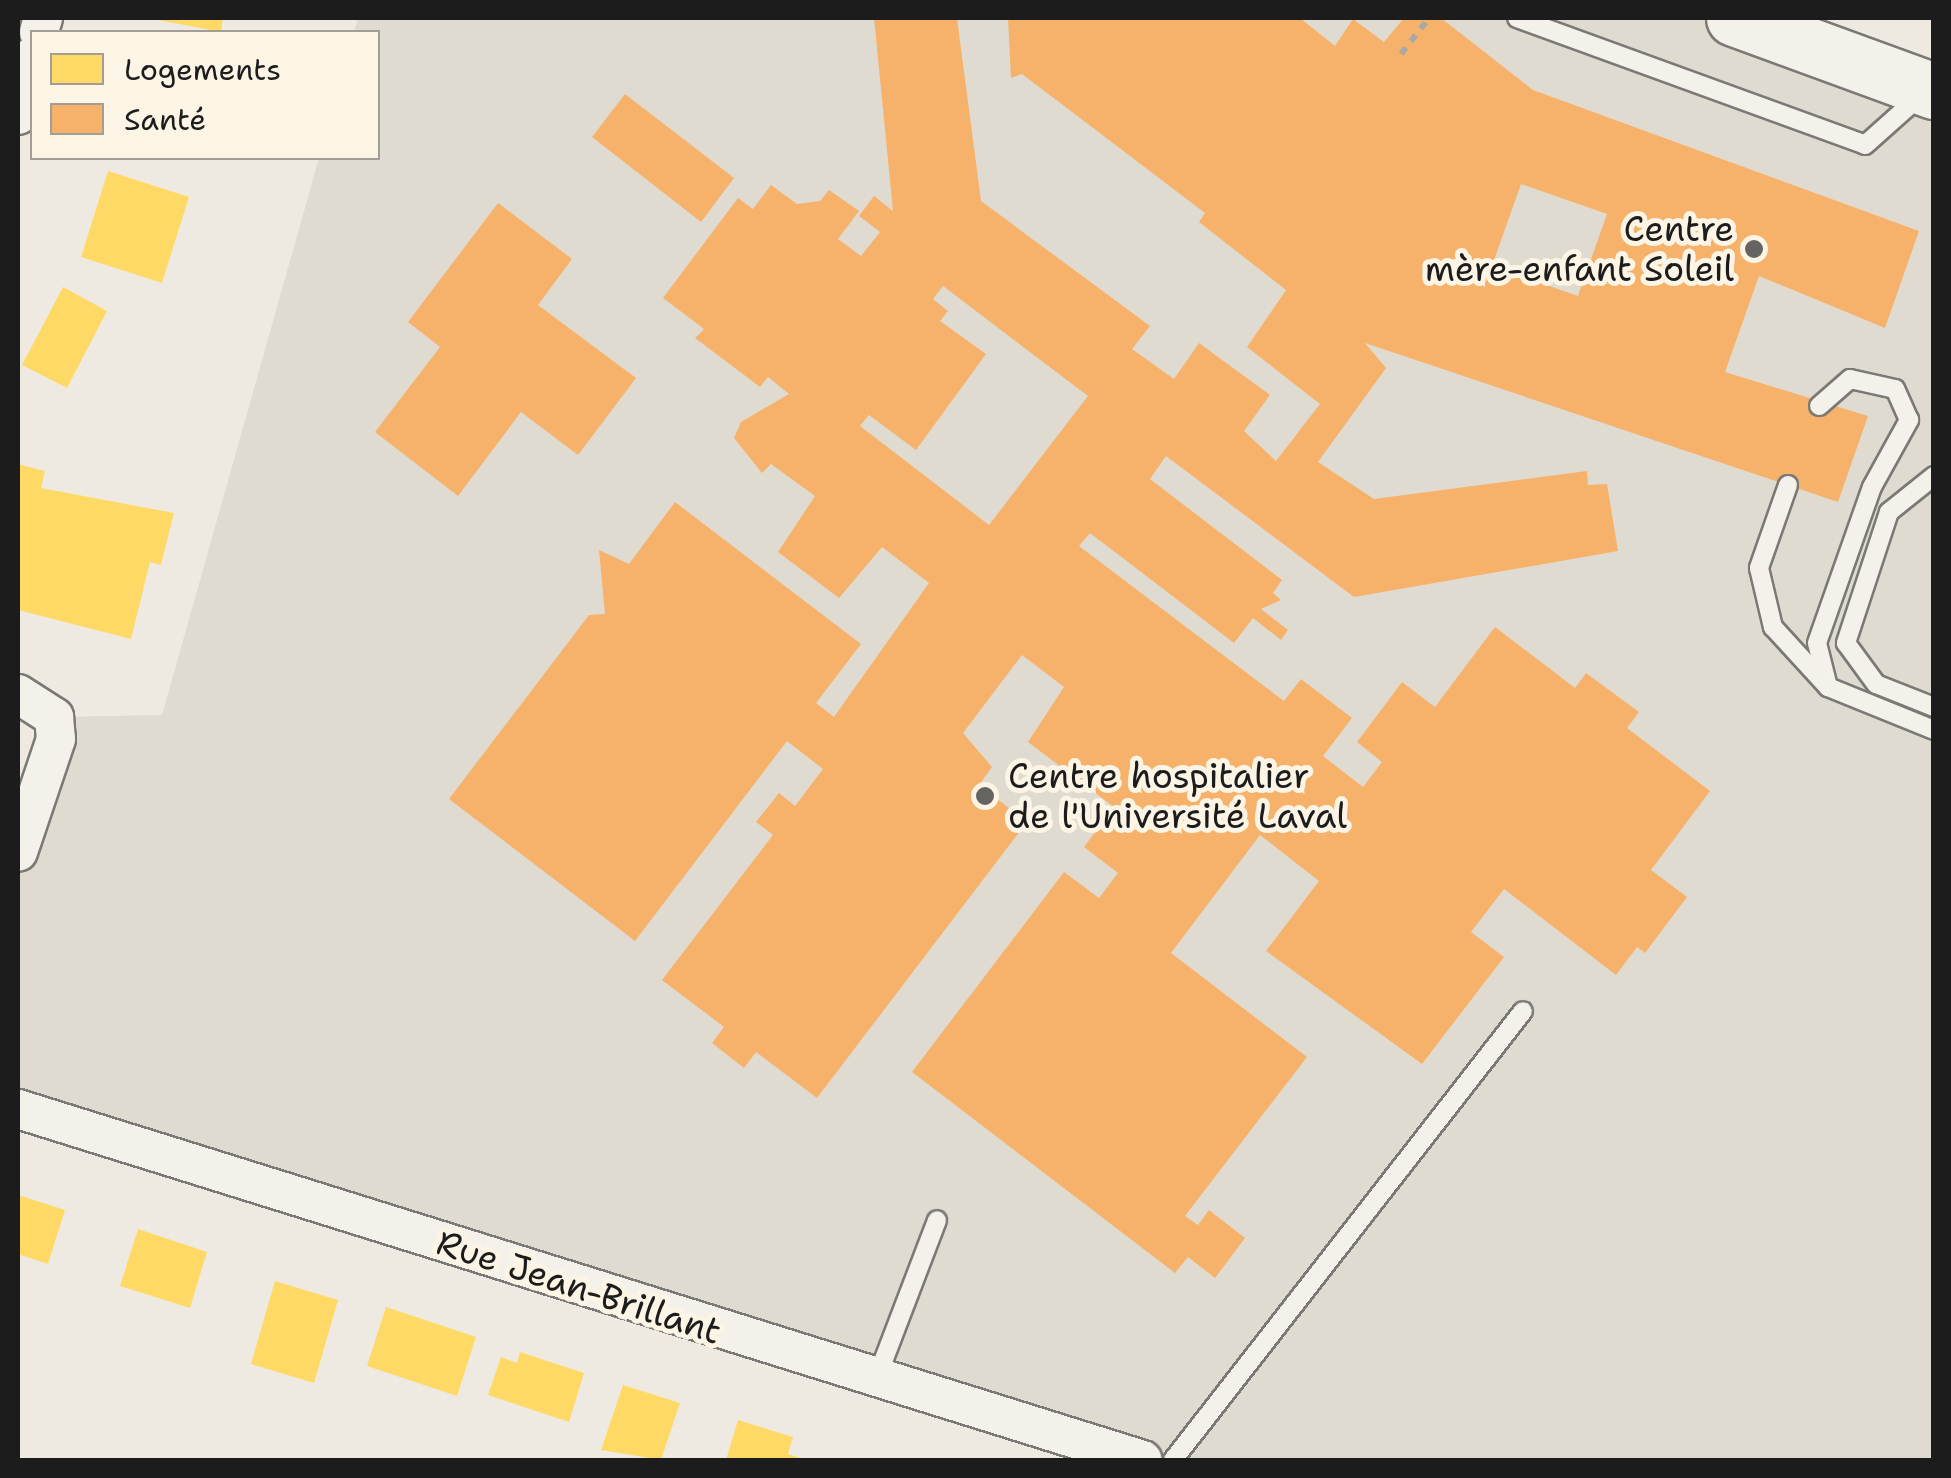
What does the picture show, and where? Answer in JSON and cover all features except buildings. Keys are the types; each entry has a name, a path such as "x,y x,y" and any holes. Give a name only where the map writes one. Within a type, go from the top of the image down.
{"main road":[{"path":"1734,18 1931,90"}],"street":[{"path":"18,115 30,65"},
{"path":"18,694 54,717 56,739 18,852"},
{"name":"Rue Jean-Brillant","path":"18,1109 876,1381 1143,1460"}],"lane":[{"path":"1517,18 1865,145 1931,90"},
{"path":"1819,406 1850,379 1895,390 1909,420 1872,488 1817,643 1828,687"},
{"path":"1934,476 1889,512 1846,643 1876,684 1934,707"},
{"path":"1788,485 1759,568 1773,627 1828,687 1934,730"},
{"path":"1173,1460 1523,1011"},
{"path":"876,1381 937,1220"}],"path":[{"path":"1401,54 1429,18"}],"shaded area":[{"name":"Centre hospitalier de l'Université Laval","path":"358,18 1734,18 1933,91 1933,1460 1143,1460 18,1109 18,852 54,717 162,715 318,160 380,160 380,30 355,30"},
{"path":"943,286 1088,396 989,525 860,426 869,415 916,449 986,355 940,321 947,311 933,299"},
{"path":"1490,621 1574,631 1604,650 1575,688 1495,628 1435,707 1428,702"},
{"path":"1646,683 1702,727 1760,734 1771,749 1708,923 1651,870 1710,791 1627,728 1629,705"},
{"path":"1675,913 1703,934 1681,993 1705,1004 1656,1019 1582,963 1588,954 1616,974"},
{"path":"1543,965 1643,1041 1660,1081 1640,1082 1649,1056 1578,1029 1566,1057 1530,1042 1528,1029 1556,989 1536,972"},
{"path":"1490,1086 1521,1103 1493,1099 1478,1127 1462,1113"},
{"path":"1933,1125 1933,1155 1824,1460 1811,1460"},
{"path":"1013,1149 1154,1257 1037,1223 1033,1233 970,1215"},
{"path":"954,1265 993,1275 978,1334 1178,1393 1192,1340 1167,1329 1221,1349 1207,1371 1189,1369 1193,1391 1166,1431 933,1362 938,1312 963,1320 976,1276"},
{"path":"1268,1381 1284,1386 1275,1414 1404,1460 1259,1460 1218,1448"}],"place":[{"name":"Centre mère-enfant Soleil","path":"1754,249"},
{"name":"Centre hospitalier de l'Université Laval","path":"985,796"}]}
